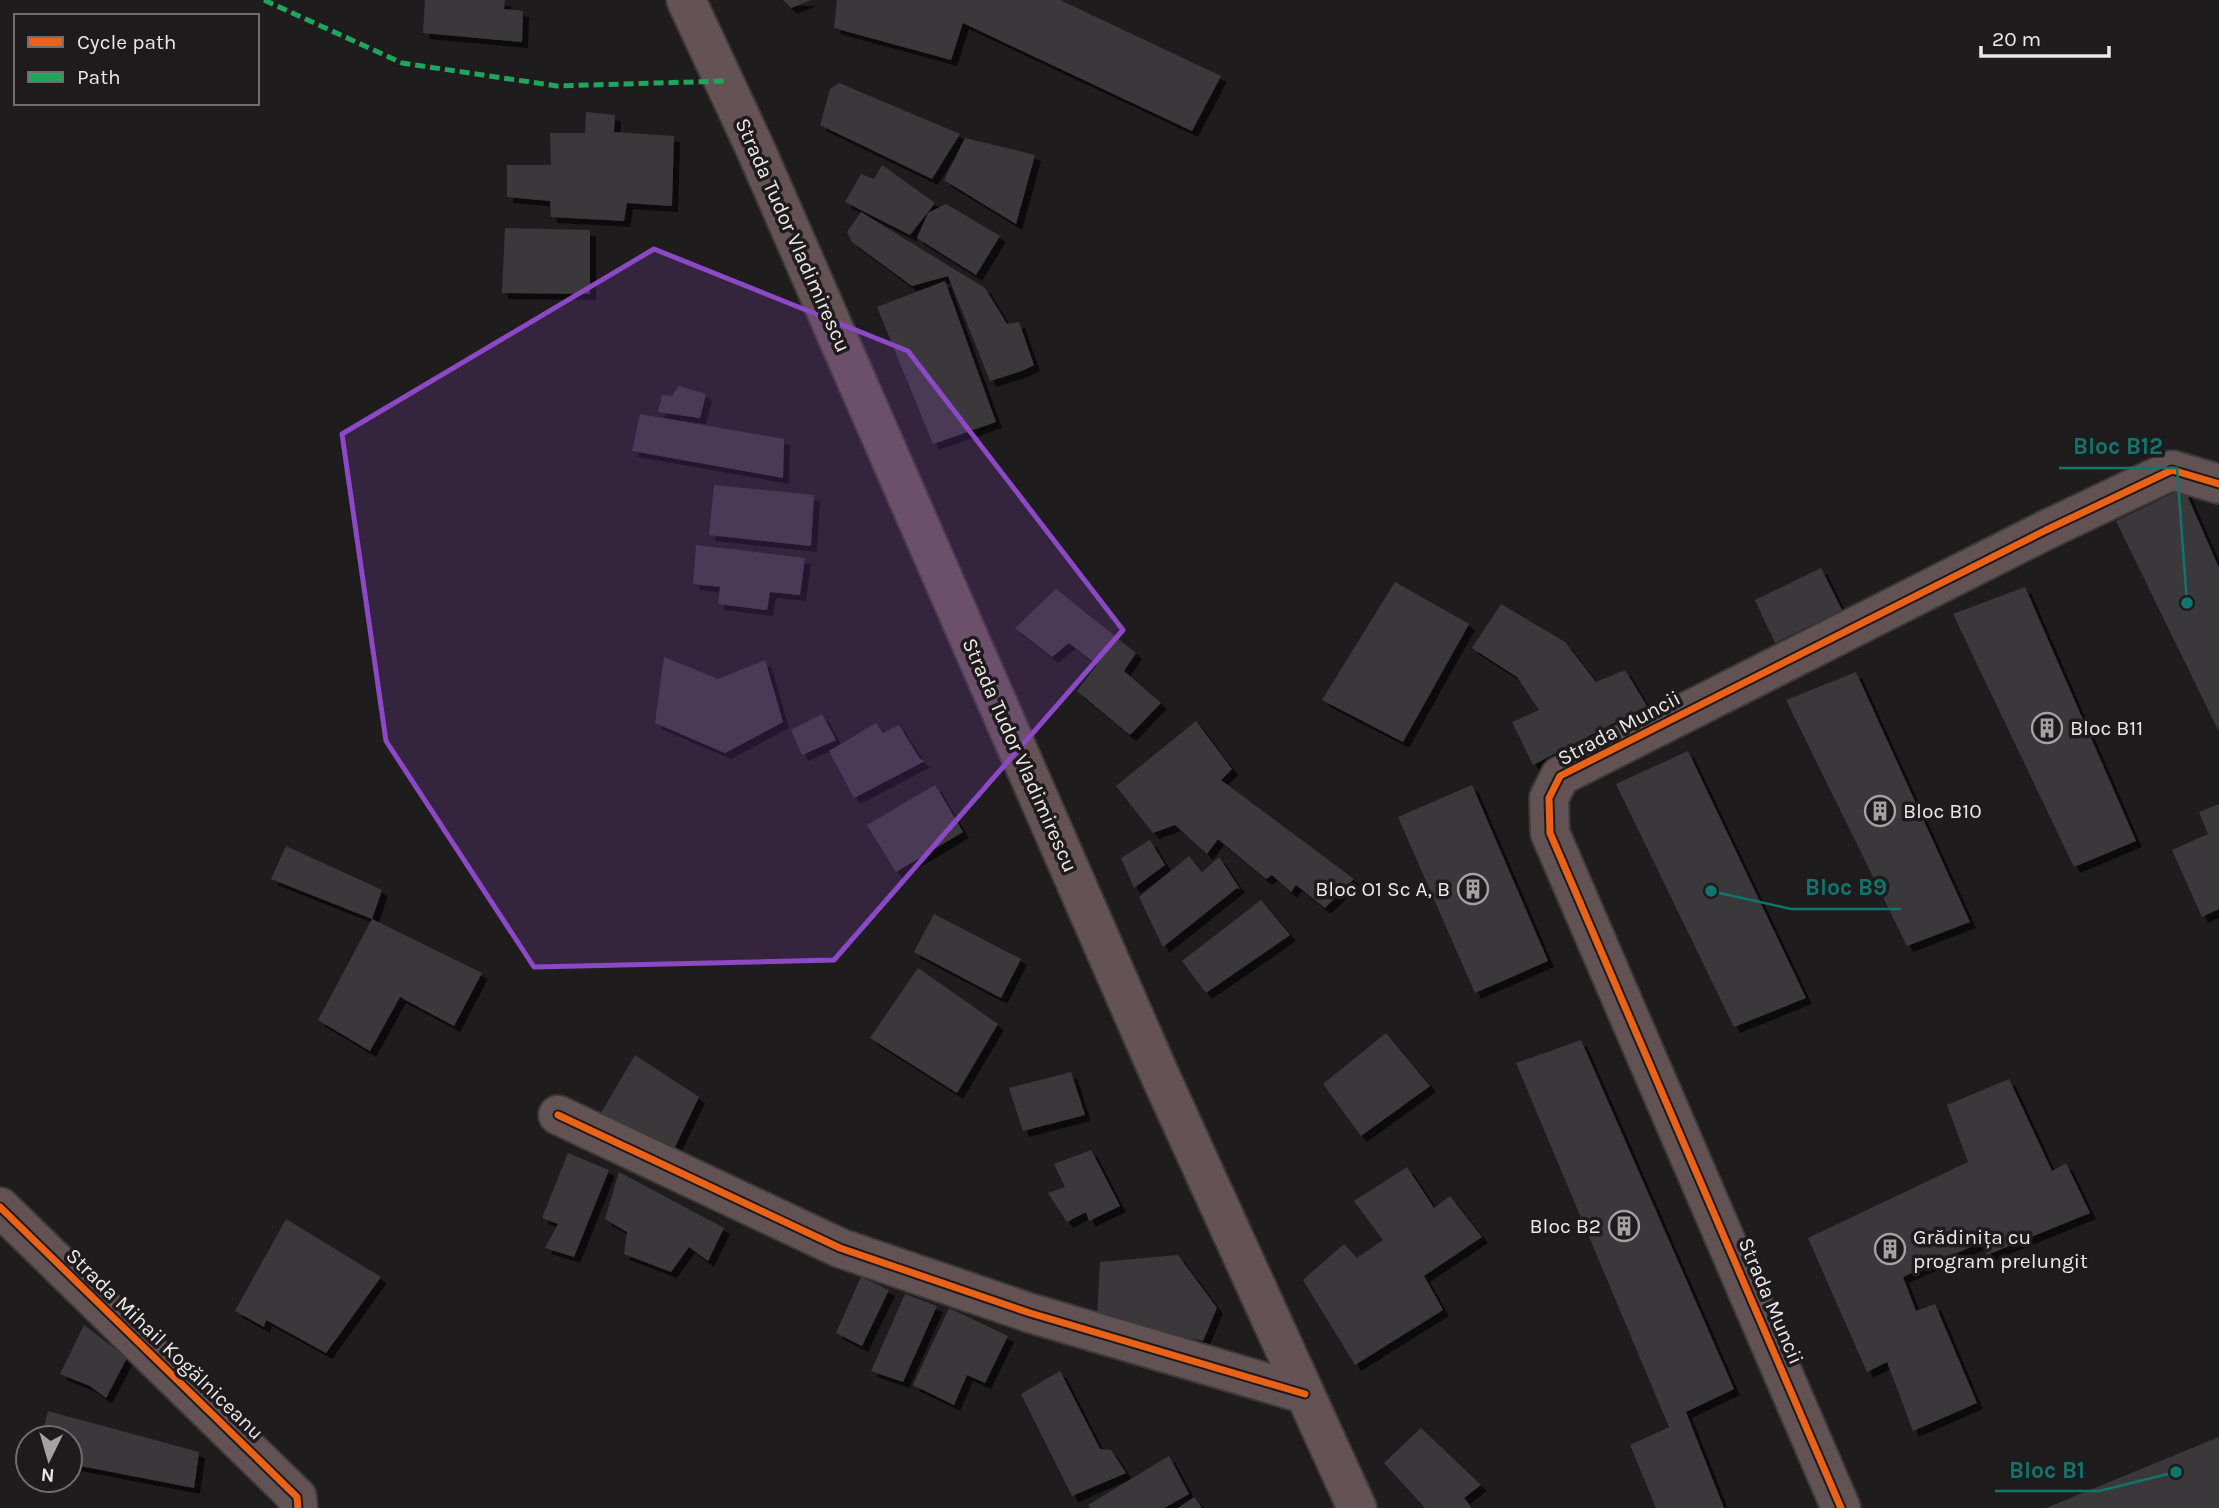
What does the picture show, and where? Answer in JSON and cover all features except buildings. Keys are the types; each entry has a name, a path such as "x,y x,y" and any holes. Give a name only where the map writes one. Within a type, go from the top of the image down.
{"main road":[{"name":"Strada Tudor Vladimirescu","path":"686,0 755,148 1158,1071 1357,1508"}],"street":[{"name":"Strada Muncii","path":"1841,1508 1550,833 1549,798 1560,776 2046,530 2172,470 2219,484"},
{"path":"558,1115 840,1248 1030,1313 1305,1394"},
{"name":"Strada Mihail Kogălniceanu","path":"0,1208 297,1497 298,1508"}],"highlighted area":[{"path":"654,249 908,351 1123,630 834,960 534,967 386,741 342,434"}],"marked path":[{"path":"264,0 402,63 557,86 724,81"}],"cycle path":[{"path":"1841,1508 1550,833 1549,798 1560,776 2046,530 2172,470 2219,484"},
{"path":"558,1115 840,1248 1030,1313 1305,1394"},
{"path":"0,1207 297,1497 298,1508"}],"place":[{"name":"Bloc B12","path":"2187,603"},
{"name":"Bloc B11","path":"2047,728"},
{"name":"Bloc B10","path":"1880,811"},
{"name":"Bloc O1 Sc A, B","path":"1473,889"},
{"name":"Bloc B9","path":"1711,891"},
{"name":"Bloc B2","path":"1624,1226"},
{"name":"Grădinița cu program prelungit","path":"1890,1249"},
{"name":"Bloc B1","path":"2176,1472"}]}
